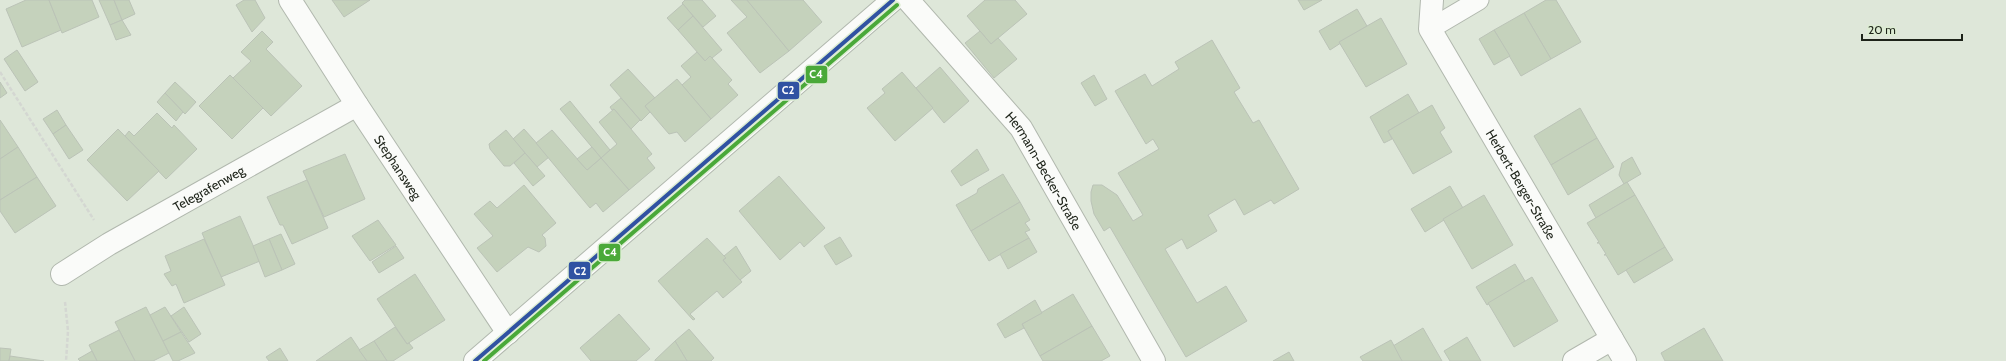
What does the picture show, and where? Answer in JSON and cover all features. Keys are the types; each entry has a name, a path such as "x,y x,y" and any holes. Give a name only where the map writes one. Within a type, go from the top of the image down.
{"street":[{"name":"Stephansweg","path":"290,0 357,105 508,333"},
{"path":"475,361 893,0"},
{"name":"Hermann-Becker-Straße","path":"908,0 1021,128 1154,361"},
{"path":"1430,29 1432,0"},
{"name":"Herbert-Berger-Straße","path":"1430,29 1612,338 1624,361"},
{"name":"Telegrafenweg","path":"62,274 109,244 357,105"},
{"path":"1574,361 1612,338"}],"lane":[{"path":"1430,29 1479,0"}],"path":[{"path":"0,72 109,244"},
{"path":"62,274 68,331 66,361"}],"building":[{"path":"26,0 49,0 61,30 22,47 6,9"},
{"path":"49,0 92,0 99,17 62,33"},
{"path":"99,0 114,0 122,20 110,25"},
{"path":"114,0 129,0 135,14 122,20"},
{"path":"244,0 255,0 265,18 252,32 236,5"},
{"path":"332,0 370,0 344,17"},
{"path":"685,0 702,0 716,16 703,27 682,3"},
{"path":"731,0 747,0 789,51 760,73 727,33 747,17"},
{"path":"747,0 803,0 822,22 789,51"},
{"path":"985,0 1015,0 1027,14 991,44 967,16"},
{"path":"1298,0 1322,0 1304,10"},
{"path":"1546,0 1556,0 1581,42 1551,59 1524,13"},
{"path":"683,4 693,16 678,30 667,18"},
{"path":"1357,9 1367,26 1330,50 1319,31"},
{"path":"1524,13 1551,59 1521,76 1494,30"},
{"path":"693,16 722,50 712,58 710,56 705,61 678,30"},
{"path":"1381,18 1407,64 1366,87 1339,42"},
{"path":"122,20 131,35 116,40 110,25"},
{"path":"1494,30 1510,56 1494,65 1479,39"},
{"path":"262,31 273,42 266,49 302,86 271,116 233,78 251,61 241,52"},
{"path":"980,31 991,44 998,38 1017,59 994,78 965,43"},
{"path":"1212,40 1240,88 1234,92 1253,123 1259,120 1299,189 1274,204 1271,200 1244,215 1235,199 1208,215 1217,231 1187,249 1182,239 1165,249 1197,303 1226,286 1247,321 1186,357 1110,227 1104,231 1094,214 1091,201 1091,192 1093,185 1102,185 1117,195 1133,221 1143,215 1118,173 1159,149 1153,139 1146,144 1115,91 1145,74 1152,86 1179,69 1175,62"},
{"path":"17,50 38,82 25,91 4,59"},
{"path":"697,52 705,61 710,56 712,58 732,80 728,84 738,95 711,119 682,85 691,77 681,66"},
{"path":"940,67 969,101 944,123 916,88"},
{"path":"628,69 655,98 645,106 650,112 641,121 610,85"},
{"path":"902,72 933,108 895,141 867,108 885,93 882,89"},
{"path":"230,75 263,108 232,139 199,106"},
{"path":"1094,75 1107,99 1095,106 1081,83"},
{"path":"677,79 711,119 685,142 677,132 669,134 645,106"},
{"path":"0,82 7,93 0,98"},
{"path":"175,82 196,102 185,114 165,93"},
{"path":"165,93 183,112 176,121 157,102"},
{"path":"1408,94 1419,113 1388,131 1392,139 1384,143 1370,117"},
{"path":"621,98 640,120 631,129 614,109 612,110 610,107"},
{"path":"570,101 610,150 601,158 560,109"},
{"path":"1432,105 1445,128 1440,132 1452,152 1413,174 1388,131"},
{"path":"1580,108 1597,138 1551,165 1534,136"},
{"path":"614,109 652,154 647,158 655,168 629,190 601,158 617,144 599,122"},
{"path":"57,110 66,125 53,134 43,119"},
{"path":"157,113 172,128 174,125 197,149 166,179 125,136 129,131 134,136"},
{"path":"0,120 18,147 0,159"},
{"path":"66,125 83,150 69,159 53,134"},
{"path":"118,129 159,171 127,201 87,160"},
{"path":"524,129 549,157 537,167 513,139"},
{"path":"506,130 525,153 510,166 504,166 490,149 489,144"},
{"path":"552,130 587,170 601,158 629,190 603,212 596,203 590,208 536,143"},
{"path":"1597,138 1614,167 1568,195 1551,165"},
{"path":"18,147 37,177 0,200 0,159"},
{"path":"592,147 601,158 587,170 577,159"},
{"path":"977,149 989,170 961,186 951,171"},
{"path":"525,153 545,176 533,186 514,163"},
{"path":"345,154 365,199 324,217 303,171"},
{"path":"1632,157 1641,174 1624,184 1619,175 1622,163"},
{"path":"1003,174 1020,202 971,231 956,205 977,193 978,189"},
{"path":"779,176 825,228 804,247 800,242 780,260 739,211"},
{"path":"37,177 56,206 15,233 0,211 0,200"},
{"path":"307,180 328,228 292,244 283,225 280,225 267,197"},
{"path":"1627,182 1635,195 1596,218 1589,205"},
{"path":"524,185 556,223 542,235 545,238 546,246 539,252 528,247 497,272 477,248 493,236 474,214 490,201 497,208"},
{"path":"1450,186 1463,208 1425,232 1411,209"},
{"path":"1484,195 1513,245 1472,269 1443,219"},
{"path":"1635,195 1665,247 1618,275 1606,255 1604,255 1606,254 1599,243 1597,243 1599,242 1587,223"},
{"path":"1020,202 1030,220 1025,223 1030,230 1025,232 1029,238 989,261 971,231"},
{"path":"240,216 260,261 221,277 202,233"},
{"path":"378,220 396,245 370,261 352,236"},
{"path":"281,234 295,264 282,270 269,239"},
{"path":"840,237 852,256 836,265 824,246"},
{"path":"707,238 726,258 723,260 742,282 723,298 717,291 690,314 695,319 693,320 658,281"},
{"path":"1029,238 1037,252 1008,269 1000,254"},
{"path":"204,239 225,285 184,303 176,284 172,286 164,274 171,271 165,256"},
{"path":"269,239 282,270 265,277 253,246"},
{"path":"396,246 404,258 379,273 372,262"},
{"path":"736,246 751,271 740,280 723,260 726,258 724,256"},
{"path":"1665,247 1673,260 1634,283 1626,270"},
{"path":"1515,264 1525,281 1487,305 1476,287"},
{"path":"415,274 445,320 407,344 377,299"},
{"path":"1532,277 1558,321 1514,347 1488,303"},
{"path":"1073,294 1092,326 1040,356 1022,324"},
{"path":"1035,300 1042,313 1022,324 1024,328 1005,338 997,324"},
{"path":"146,307 169,353 153,361 135,361 115,322"},
{"path":"165,307 181,332 163,341 150,315"},
{"path":"184,307 201,334 189,342 171,316"},
{"path":"619,314 650,349 636,361 591,361 580,348"},
{"path":"1092,326 1110,356 1101,361 1043,361 1040,356"},
{"path":"395,327 407,344 409,343 413,348 393,361 387,361 374,341"},
{"path":"1423,328 1442,361 1402,361 1393,346"},
{"path":"1704,328 1723,361 1665,361 1661,353"},
{"path":"689,329 714,358 711,361 687,361 675,341"},
{"path":"119,330 135,361 97,361 89,345"},
{"path":"181,332 195,353 178,361 173,361 163,341"},
{"path":"351,337 367,361 316,361"},
{"path":"1467,337 1481,361 1450,361 1444,351"},
{"path":"1391,340 1402,361 1363,361 1360,357"},
{"path":"374,341 387,361 367,361 359,350"},
{"path":"675,341 687,361 655,361 655,360"},
{"path":"0,348 11,349 9,361 0,361"},
{"path":"280,348 288,361 269,361 266,357"},
{"path":"92,351 97,361 80,361 78,359"},
{"path":"1289,352 1294,361 1273,361"},
{"path":"10,356 44,361 9,361"}],"transit line":[{"name":"C2","path":"475,361 893,0"},
{"name":"C4","path":"484,361 897,5"}]}
